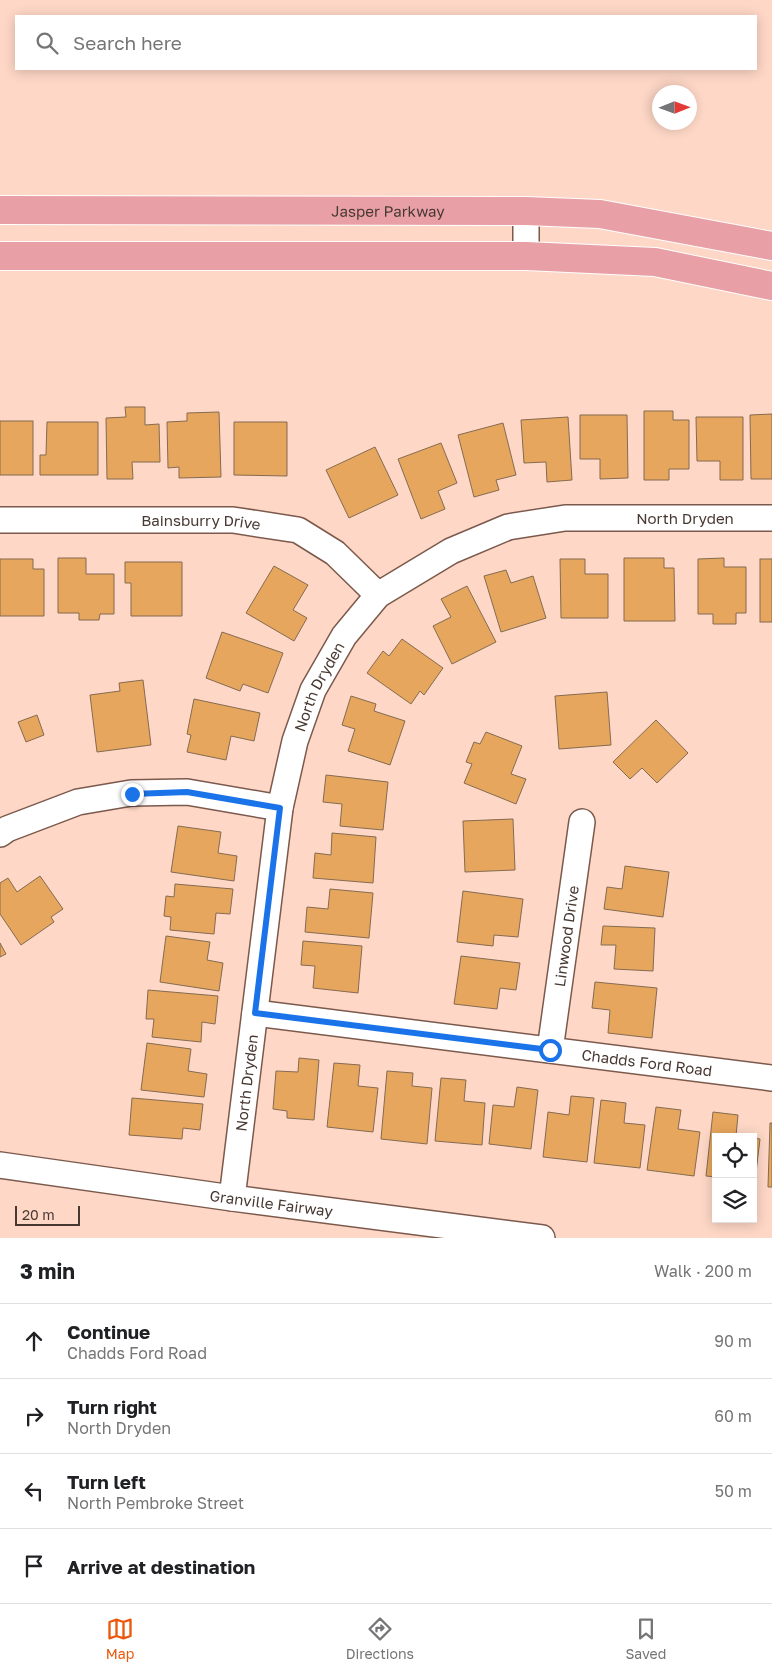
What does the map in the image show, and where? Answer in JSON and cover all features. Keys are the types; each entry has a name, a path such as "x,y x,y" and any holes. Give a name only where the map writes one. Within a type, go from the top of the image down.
{"main road":[{"name":"Jasper Parkway","path":"0,210 526,211 600,214 772,246"},
{"path":"0,256 526,256 656,262 772,286"}],"street":[{"path":"526,211 526,256"},
{"name":"North Dryden","path":"232,1198 280,808 295,742 313,690 344,636 378,596 451,551 508,527 565,518 772,518"},
{"name":"Bainsburry Drive","path":"0,520 233,520 298,530 335,553 378,596"},
{"path":"0,834 7,829 78,802 132,794 187,792 280,808"},
{"name":"Linwood Drive","path":"550,1050 582,822"},
{"name":"Chadds Ford Road","path":"255,1013 772,1078"},
{"name":"Granville Fairway","path":"0,1166 542,1238"}],"building":[{"path":"125,407 145,407 145,425 159,424 160,462 132,462 133,479 107,479 106,418 126,417"},
{"path":"644,411 673,411 673,420 689,420 689,469 669,469 669,480 644,480"},
{"path":"219,412 221,477 179,478 179,467 168,468 167,422 187,421 187,413"},
{"path":"772,414 772,479 751,479 750,415"},
{"path":"580,415 627,415 628,478 600,479 600,459 580,459"},
{"path":"568,417 572,480 547,482 546,462 524,463 521,420"},
{"path":"696,417 743,417 743,480 720,480 720,461 697,461"},
{"path":"0,421 33,421 33,475 0,475"},
{"path":"47,422 98,422 98,475 40,475 40,455 46,455"},
{"path":"234,422 287,422 287,476 234,475"},
{"path":"503,423 516,475 496,480 499,490 474,497 458,435"},
{"path":"441,443 457,483 438,491 445,509 421,519 398,459"},
{"path":"375,447 398,495 349,518 326,470"},
{"path":"58,558 86,558 86,574 114,574 114,614 100,614 99,620 79,620 79,613 58,613"},
{"path":"624,558 664,558 664,568 674,568 675,621 624,621"},
{"path":"724,558 724,567 746,567 746,613 736,613 736,624 713,624 713,614 698,614 698,559"},
{"path":"0,559 33,559 33,569 44,569 44,616 0,616"},
{"path":"560,559 585,559 585,574 608,574 608,618 561,618"},
{"path":"760,559 772,559 772,622 760,622"},
{"path":"125,562 182,562 182,616 131,616 131,583 125,583"},
{"path":"274,566 308,585 293,610 307,618 294,641 246,613"},
{"path":"506,570 511,583 533,576 546,618 501,632 484,576"},
{"path":"467,586 496,642 452,664 433,626 451,617 441,599"},
{"path":"222,632 283,653 268,693 243,684 240,691 206,678"},
{"path":"402,639 443,668 424,695 420,691 411,704 367,673 383,651 389,656"},
{"path":"143,680 151,745 97,752 90,695 120,691 119,683"},
{"path":"607,692 611,745 559,749 555,696"},
{"path":"351,696 376,704 374,711 405,721 390,765 348,751 355,729 342,725"},
{"path":"194,699 260,713 254,741 231,736 226,760 187,752 191,735 187,734"},
{"path":"37,715 44,735 26,742 18,722"},
{"path":"656,720 688,753 657,783 642,768 630,779 613,762"},
{"path":"486,732 522,746 511,774 526,779 516,804 464,783 472,764 466,762 474,742 480,744"},
{"path":"326,775 388,782 383,830 340,826 342,804 323,802"},
{"path":"513,819 515,870 465,872 463,821"},
{"path":"178,826 221,832 218,853 237,856 234,881 171,872"},
{"path":"332,833 376,837 373,883 313,878 315,853 331,855"},
{"path":"625,866 669,872 663,917 604,909 607,887 622,889"},
{"path":"40,876 63,909 51,917 54,922 21,945 0,914 0,883 8,878 17,892"},
{"path":"175,884 233,889 230,914 216,913 214,934 170,930 171,917 164,916 166,896 174,897"},
{"path":"330,889 373,893 369,938 305,932 307,907 328,909"},
{"path":"463,891 523,899 518,937 494,935 493,946 457,942"},
{"path":"603,926 655,928 653,971 614,969 616,945 601,945"},
{"path":"166,936 210,942 207,960 223,963 219,991 160,982"},
{"path":"303,941 362,946 358,993 313,988 315,966 301,965"},
{"path":"0,943 6,954 0,957"},
{"path":"461,956 520,963 516,990 500,988 497,1009 454,1004"},
{"path":"595,982 657,988 652,1038 608,1033 610,1010 592,1008"},
{"path":"148,990 218,996 215,1024 202,1022 201,1042 152,1037 154,1019 146,1019"},
{"path":"147,1043 191,1049 188,1071 207,1074 204,1097 141,1090"},
{"path":"299,1058 319,1060 314,1120 287,1118 287,1111 273,1109 276,1071 298,1072"},
{"path":"334,1063 360,1065 358,1086 378,1088 373,1132 327,1127"},
{"path":"387,1071 413,1073 412,1086 432,1088 427,1144 381,1139"},
{"path":"441,1078 466,1080 464,1101 485,1103 482,1145 435,1141"},
{"path":"517,1087 538,1090 531,1149 489,1144 493,1105 514,1107"},
{"path":"571,1096 594,1098 587,1162 543,1157 548,1112 569,1115"},
{"path":"132,1098 203,1104 200,1130 183,1128 182,1139 129,1135"},
{"path":"601,1100 626,1103 624,1123 645,1125 640,1168 594,1163"},
{"path":"656,1107 681,1110 678,1129 700,1132 694,1176 647,1170"},
{"path":"713,1112 738,1115 736,1133 712,1133 712,1177 706,1176"},
{"path":"770,1123 772,1123 772,1187 768,1187"},
{"path":"757,1139 760,1139 757,1164"}],"route":[{"path":"132,794 187,792 280,808 255,1013 550,1050"}]}
